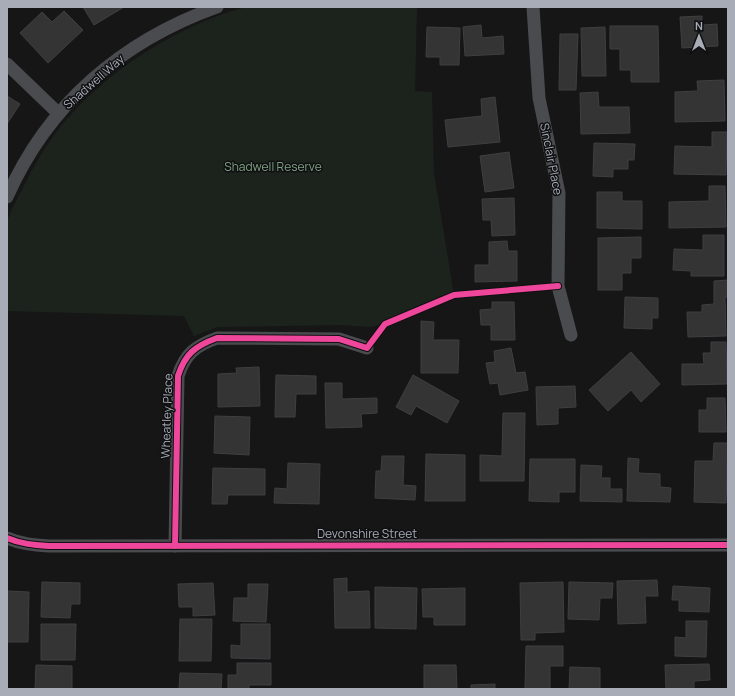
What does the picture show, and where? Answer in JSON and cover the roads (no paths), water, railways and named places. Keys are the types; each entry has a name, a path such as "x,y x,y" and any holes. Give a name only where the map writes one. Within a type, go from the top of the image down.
{"street":[{"name":"Shadwell Way","path":"7,197 22,166 37,142 58,113 76,94 117,60 157,33 217,7"},
{"name":"Sinclair Place","path":"533,7 539,98 559,193 558,286 571,335"},
{"path":"7,64 58,113"},
{"name":"Wheatley Place","path":"175,546 178,376 182,363 190,353 202,343 217,338 339,339 368,348"},
{"name":"Devonshire Street","path":"7,538 15,542 49,546 728,545"}],"park label":[{"name":"Shadwell Reserve","path":"273,167"}]}
